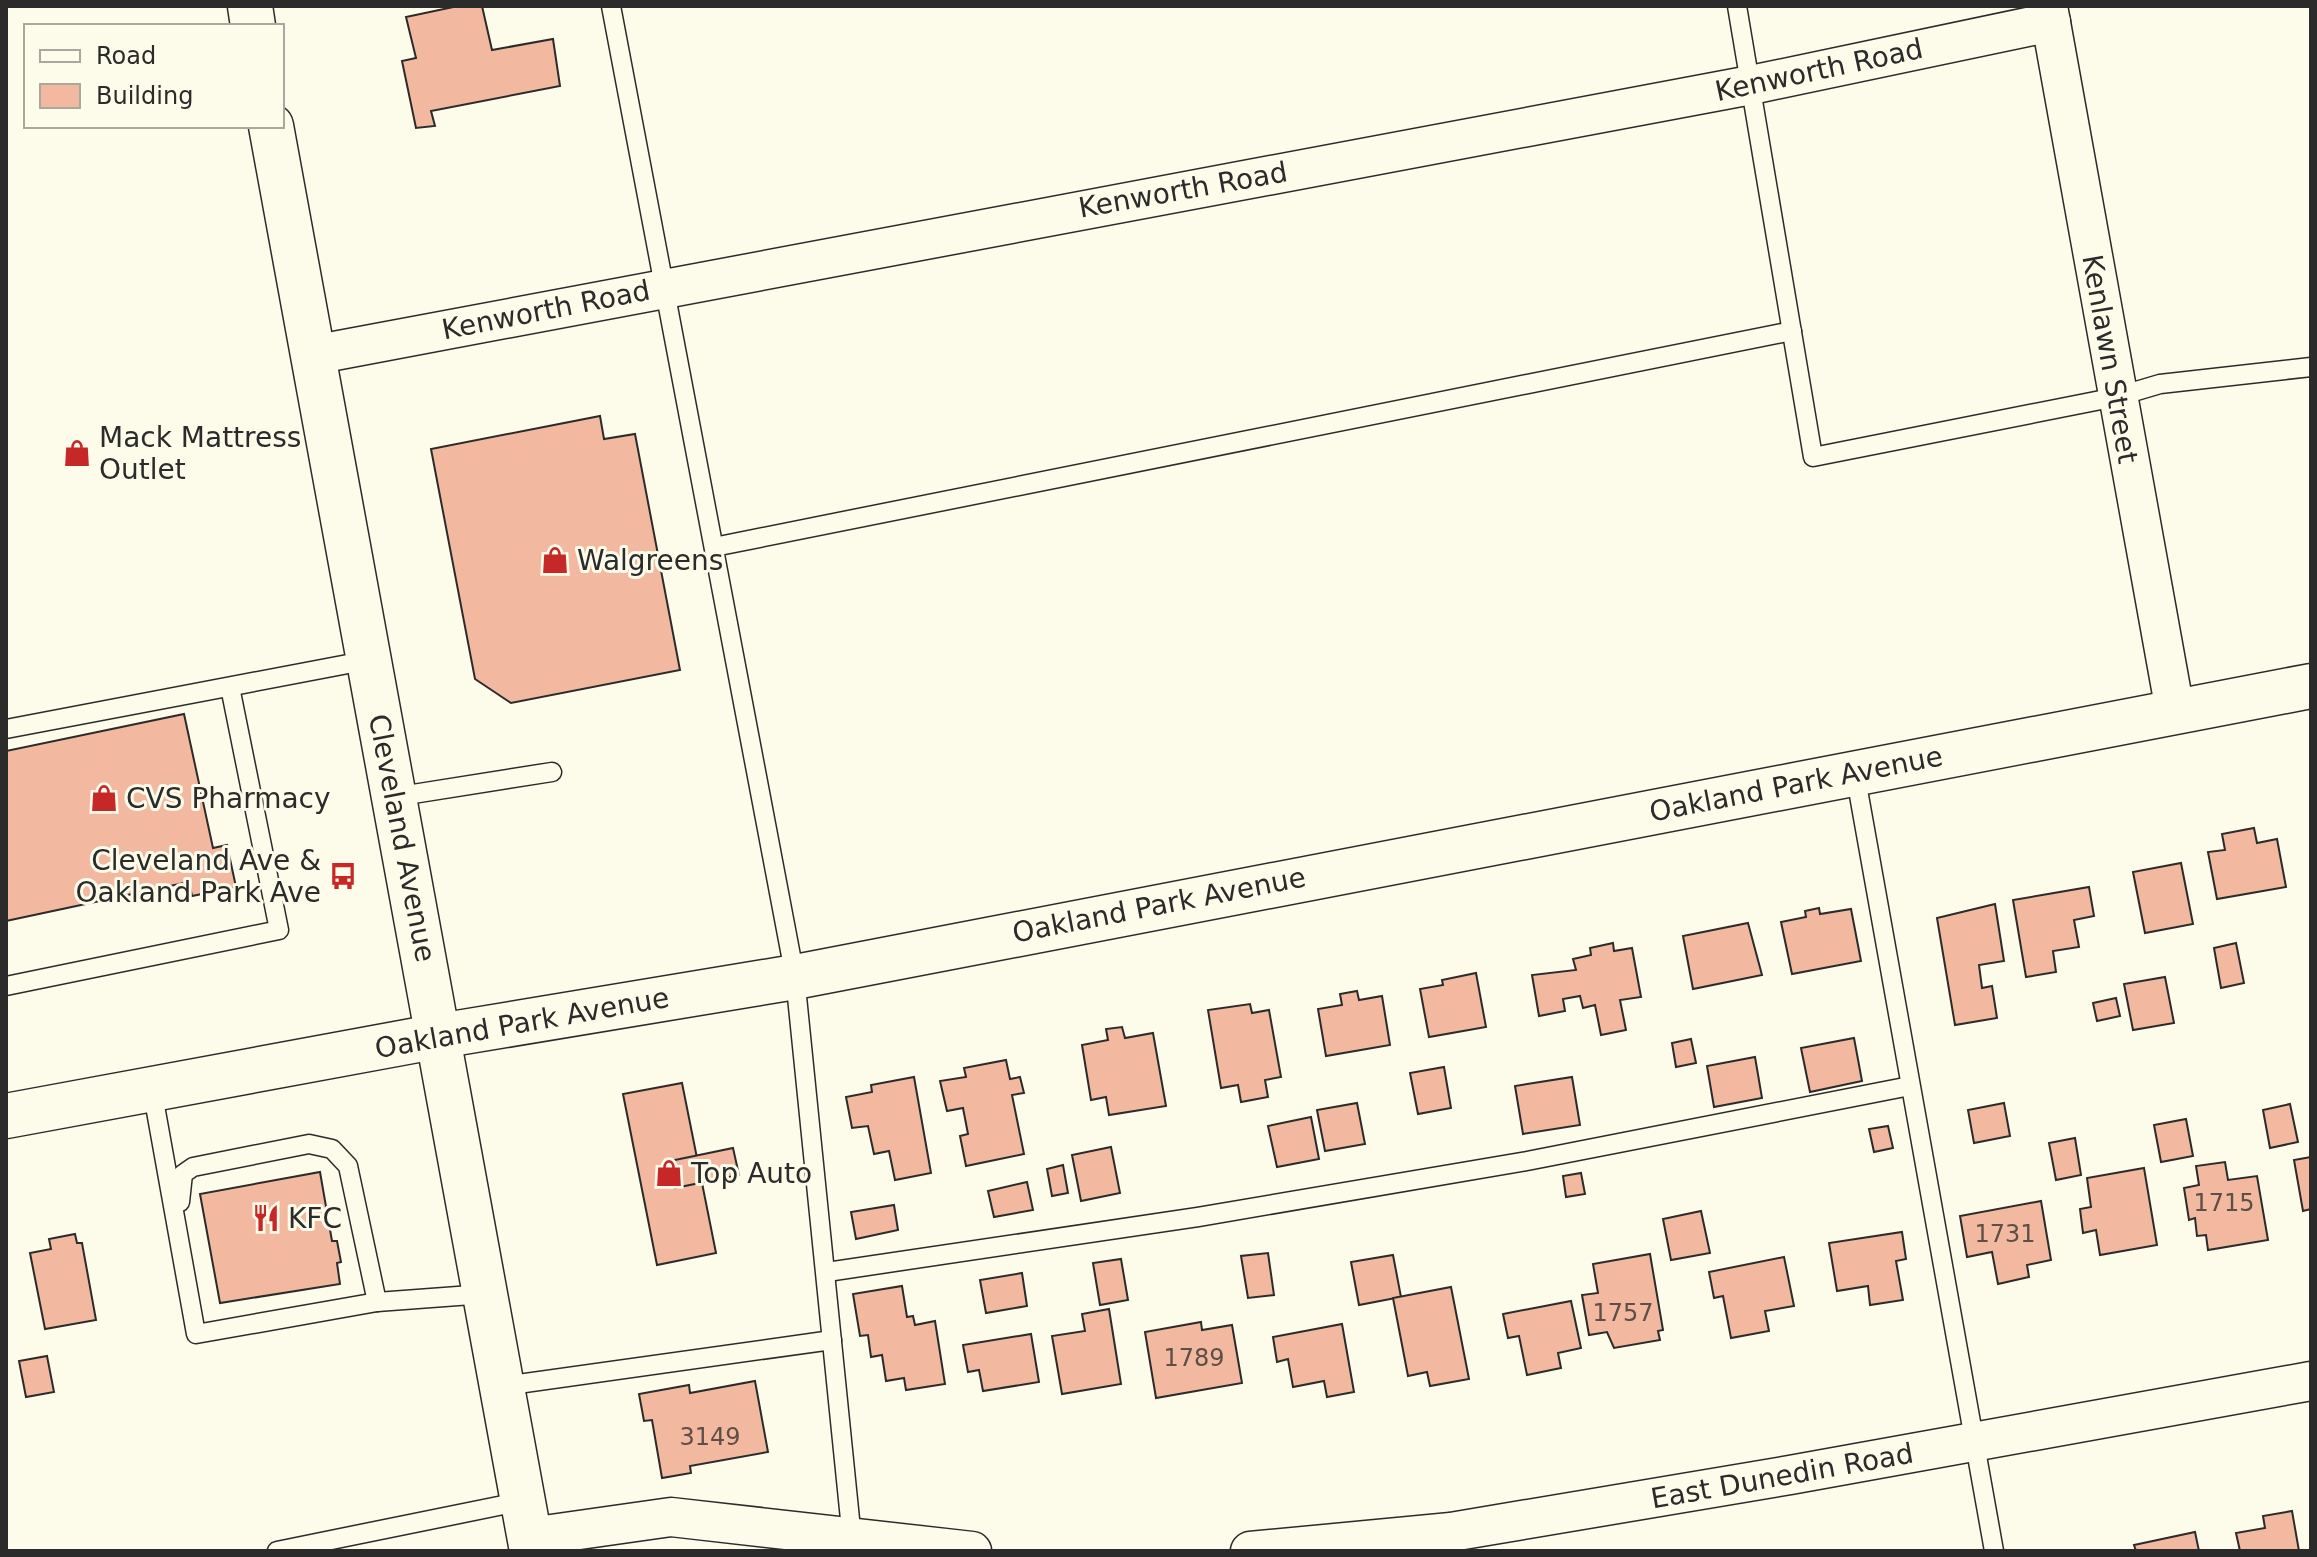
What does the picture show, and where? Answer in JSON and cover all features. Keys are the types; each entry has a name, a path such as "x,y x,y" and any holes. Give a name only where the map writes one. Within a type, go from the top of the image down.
{"main road":[{"name":"Cleveland Avenue","path":"271,128 528,1530"},
{"name":"Oakland Park Avenue","path":"6,1116 439,1036 795,977 2311,686"}],"street":[{"name":"Kenworth Road","path":"313,355 665,286 1751,85 2050,14"},
{"name":"Kenlawn Street","path":"2050,14 2116,397 2175,711"},
{"name":"East Dunedin Road","path":"1250,1551 1451,1532 1975,1443 2311,1381"},
{"path":"528,1530 671,1517 972,1551"}],"lane":[{"path":"611,6 795,977 852,1539"},
{"path":"1737,6 1813,457 2116,397 2160,384 2311,367"},
{"path":"714,547 1792,331"},
{"path":"6,729 369,660"},
{"path":"6,986 279,930 230,687"},
{"path":"394,797 552,772"},
{"path":"1855,773 1994,1551"},
{"path":"827,1272 1198,1217 1527,1161 1910,1086"},
{"path":"152,1089 196,1334 377,1302 485,1294"},
{"path":"205,1332 179,1194 183,1174 193,1167 309,1144 332,1149 348,1166 377,1302"},
{"path":"503,1386 832,1340"},
{"path":"277,1551 528,1530"}],"building":[{"path":"458,6 482,6 492,50 553,39 560,86 431,111 435,126 416,128 402,61 416,58 406,17"},
{"name":"Walgreens","path":"600,416 604,439 635,434 680,670 511,703 475,679 431,449"},
{"name":"CVS Pharmacy","path":"184,714 213,848 227,845 236,887 192,896 189,882 6,921 6,751"},
{"path":"2254,828 2257,843 2277,839 2286,887 2217,899 2208,852 2225,850 2222,834"},
{"path":"2181,863 2193,924 2145,933 2133,872"},
{"path":"2089,887 2094,916 2074,920 2079,947 2053,951 2056,972 2026,977 2013,900"},
{"path":"1995,904 2004,961 1979,965 1982,988 1992,986 1997,1018 1955,1025 1937,918"},
{"path":"1819,908 1820,914 1851,909 1861,961 1792,974 1781,922 1806,917 1805,911"},
{"path":"1748,923 1762,975 1693,989 1683,936"},
{"path":"1613,943 1614,951 1632,948 1641,997 1620,1000 1626,1030 1601,1035 1595,1005 1583,1008 1580,996 1563,999 1565,1011 1539,1016 1532,975 1576,970 1573,959 1591,955 1590,948"},
{"path":"2236,943 2244,983 2221,988 2214,948"},
{"path":"1476,973 1486,1027 1429,1037 1420,989 1443,985 1442,980"},
{"path":"2165,977 2174,1023 2133,1030 2124,984"},
{"path":"1357,991 1359,1000 1382,996 1390,1045 1326,1056 1318,1009 1342,1005 1340,994"},
{"path":"2116,998 2120,1016 2097,1021 2093,1003"},
{"path":"1250,1004 1252,1013 1269,1010 1281,1077 1265,1080 1268,1097 1241,1102 1238,1085 1221,1088 1208,1010"},
{"path":"1122,1027 1125,1038 1153,1033 1166,1106 1109,1115 1106,1097 1091,1100 1082,1045 1108,1040 1106,1029"},
{"path":"1854,1038 1862,1081 1810,1092 1801,1048"},
{"path":"1691,1039 1696,1063 1676,1067 1672,1043"},
{"path":"1755,1057 1762,1098 1714,1107 1707,1066"},
{"path":"1006,1060 1010,1079 1020,1077 1024,1093 1012,1095 1024,1154 966,1166 960,1136 968,1134 963,1108 947,1111 940,1081 966,1077 964,1068"},
{"path":"1444,1067 1451,1108 1418,1114 1410,1073"},
{"path":"914,1077 931,1173 895,1180 889,1151 874,1154 868,1126 852,1128 846,1097 872,1092 871,1085"},
{"path":"1572,1077 1580,1125 1523,1134 1515,1086"},
{"name":"Top Auto","path":"682,1083 716,1253 657,1265 623,1094"},
{"path":"1357,1103 1365,1144 1325,1151 1317,1110"},
{"path":"2004,1103 2010,1136 1974,1143 1968,1110"},
{"path":"2290,1104 2298,1142 2270,1148 2263,1110"},
{"path":"1311,1117 1319,1159 1277,1167 1268,1126"},
{"path":"2186,1119 2193,1156 2161,1162 2154,1125"},
{"path":"1888,1126 1893,1148 1874,1152 1869,1129"},
{"path":"2075,1138 2081,1175 2056,1180 2049,1143"},
{"path":"1111,1147 1120,1193 1081,1201 1072,1155"},
{"path":"733,1148 739,1175 675,1188 670,1161"},
{"path":"2311,1157 2311,1209 2303,1211 2294,1160"},
{"path":"2225,1162 2228,1180 2257,1176 2268,1240 2208,1250 2206,1235 2197,1236 2195,1218 2189,1220 2184,1188 2199,1185 2196,1166"},
{"path":"1063,1165 1068,1193 1052,1196 1047,1169"},
{"path":"2144,1168 2157,1245 2100,1255 2096,1230 2083,1233 2080,1209 2091,1207 2087,1178"},
{"name":"KFC","path":"320,1172 332,1241 337,1241 341,1262 337,1263 340,1284 220,1303 200,1194"},
{"path":"1581,1173 1585,1194 1566,1197 1563,1176"},
{"path":"1027,1182 1033,1210 994,1217 988,1191"},
{"path":"2041,1201 2051,1260 2027,1265 2029,1277 1998,1284 1992,1252 1967,1257 1960,1216"},
{"path":"894,1205 898,1230 856,1239 851,1212"},
{"path":"1701,1211 1710,1253 1671,1260 1663,1219"},
{"path":"1902,1232 1906,1259 1896,1261 1903,1300 1870,1305 1868,1286 1837,1291 1829,1243"},
{"path":"75,1234 77,1243 82,1243 96,1320 45,1329 30,1253 51,1249 49,1239"},
{"path":"1268,1253 1274,1295 1248,1298 1241,1256"},
{"path":"1650,1254 1663,1330 1658,1331 1660,1340 1614,1348 1607,1332 1589,1335 1582,1295 1598,1293 1593,1264"},
{"path":"1393,1255 1401,1297 1359,1305 1351,1262"},
{"path":"1784,1257 1794,1306 1765,1311 1769,1331 1731,1338 1723,1296 1714,1298 1709,1272"},
{"path":"1121,1259 1128,1300 1100,1305 1093,1263"},
{"path":"1022,1273 1027,1306 986,1313 980,1280"},
{"path":"902,1286 907,1317 913,1316 915,1325 935,1321 945,1384 906,1390 904,1378 886,1381 882,1355 871,1357 868,1335 860,1336 853,1294"},
{"path":"1451,1287 1469,1379 1430,1386 1427,1372 1408,1376 1393,1298"},
{"path":"1571,1301 1581,1348 1558,1353 1561,1368 1527,1375 1519,1336 1508,1338 1503,1314"},
{"path":"1109,1309 1121,1384 1062,1394 1052,1336 1085,1331 1082,1314"},
{"path":"1201,1322 1202,1330 1232,1325 1242,1383 1156,1398 1145,1332"},
{"path":"1342,1324 1354,1392 1327,1397 1324,1381 1293,1387 1288,1359 1277,1362 1273,1337"},
{"path":"1031,1334 1039,1382 983,1391 979,1370 968,1372 963,1345"},
{"path":"47,1356 54,1392 26,1397 19,1361"},
{"path":"755,1381 768,1452 690,1466 691,1473 662,1478 652,1420 644,1421 639,1394 689,1385 690,1393"},
{"path":"2292,1511 2299,1551 2240,1551 2236,1533 2265,1528 2263,1516"},
{"path":"2195,1532 2199,1551 2136,1551 2134,1545"}],"place":[{"name":"Mack Mattress Outlet","path":"77,453"},
{"name":"Walgreens","path":"555,560"},
{"name":"CVS Pharmacy","path":"104,798"},
{"name":"Cleveland Ave & Oakland Park Ave","path":"343,876"},
{"name":"Top Auto","path":"669,1173"},
{"name":"KFC","path":"266,1218"}]}
